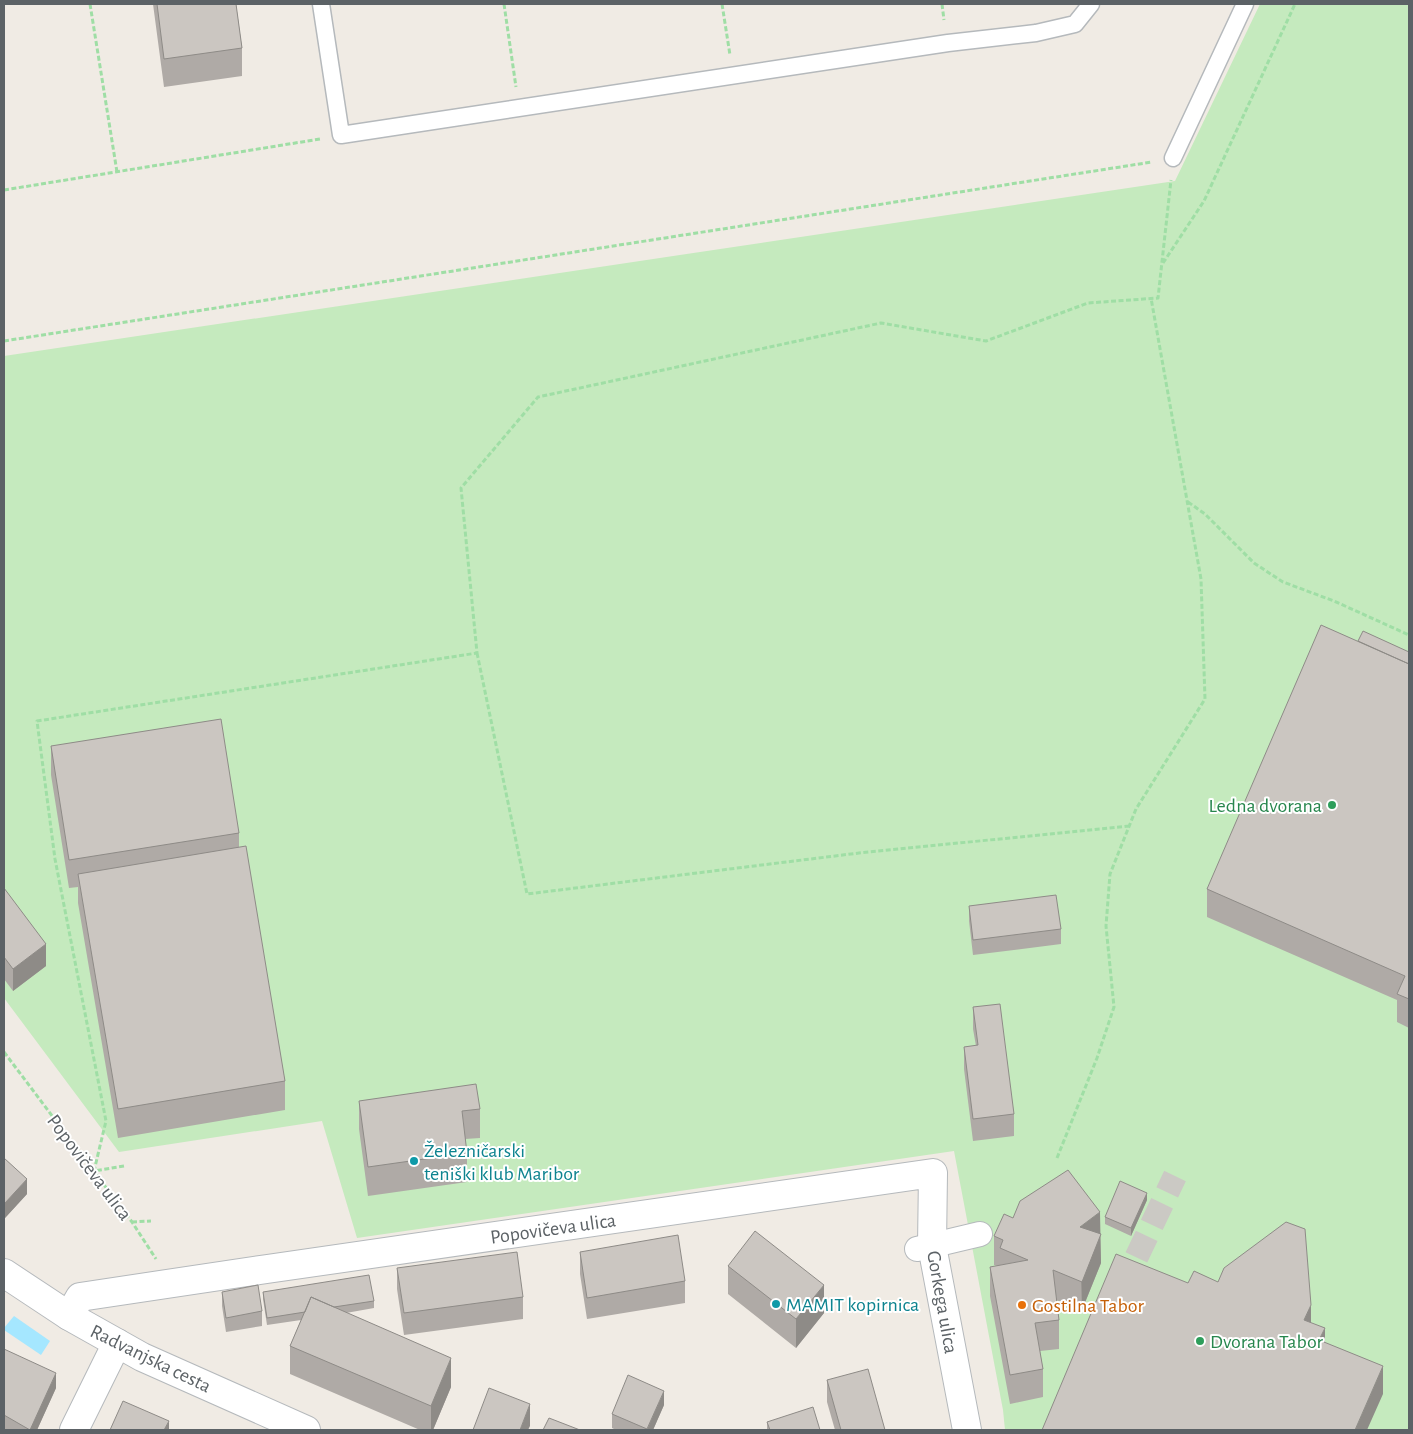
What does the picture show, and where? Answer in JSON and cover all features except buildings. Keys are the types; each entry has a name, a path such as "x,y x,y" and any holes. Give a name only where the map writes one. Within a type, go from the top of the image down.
{"street":[{"name":"Gorkega ulica","path":"933,1173 925,1248 967,1430"},
{"name":"Popovičeva ulica","path":"69,1316 80,1297 933,1173"},
{"path":"925,1248 980,1234"},
{"name":"Radvanjska cesta","path":"4,1273 69,1316 142,1357 306,1430"},
{"path":"74,1430 118,1343"}],"lane":[{"path":"321,4 340,135 948,43 1036,33 1075,24 1091,4"},
{"path":"1173,158 1245,4"}],"path":[{"path":"90,4 117,172"},
{"path":"504,4 519,109"},
{"path":"722,4 734,75"},
{"path":"1162,263 1204,201 1295,4"},
{"path":"4,190 340,135"},
{"path":"4,340 1173,158 1158,298 1088,303 986,341 881,323 538,397 461,488 477,653 527,894 859,853 1129,826"},
{"path":"1057,1158 1098,1058 1114,1007 1106,926 1110,874 1136,810 1205,698 1201,579 1151,298"},
{"path":"1188,501 1205,514 1254,563 1283,582 1334,601 1409,635"},
{"path":"124,1166 94,1171 106,1121 55,859 37,721 477,653"},
{"name":"Popovičeva ulica","path":"4,1052 132,1222 173,1284"},
{"path":"132,1222 151,1221"}],"green space":[{"path":"1260,4 1409,4 1409,1430 1005,1430 1003,1410 954,1151 357,1238 322,1121 119,1152 4,998 4,356 1175,181"}],"water":[{"path":"14,1316 50,1341 41,1355 4,1330"}],"tunnel":[{"path":"1121,1290 1175,1176"}],"place":[{"name":"Ledna dvorana","path":"1332,805"},
{"name":"Železničarski teniški klub Maribor","path":"414,1161"},
{"name":"MAMIT kopirnica","path":"776,1304"},
{"name":"Gostilna Tabor","path":"1022,1305"},
{"name":"Dvorana Tabor","path":"1200,1341"}]}
